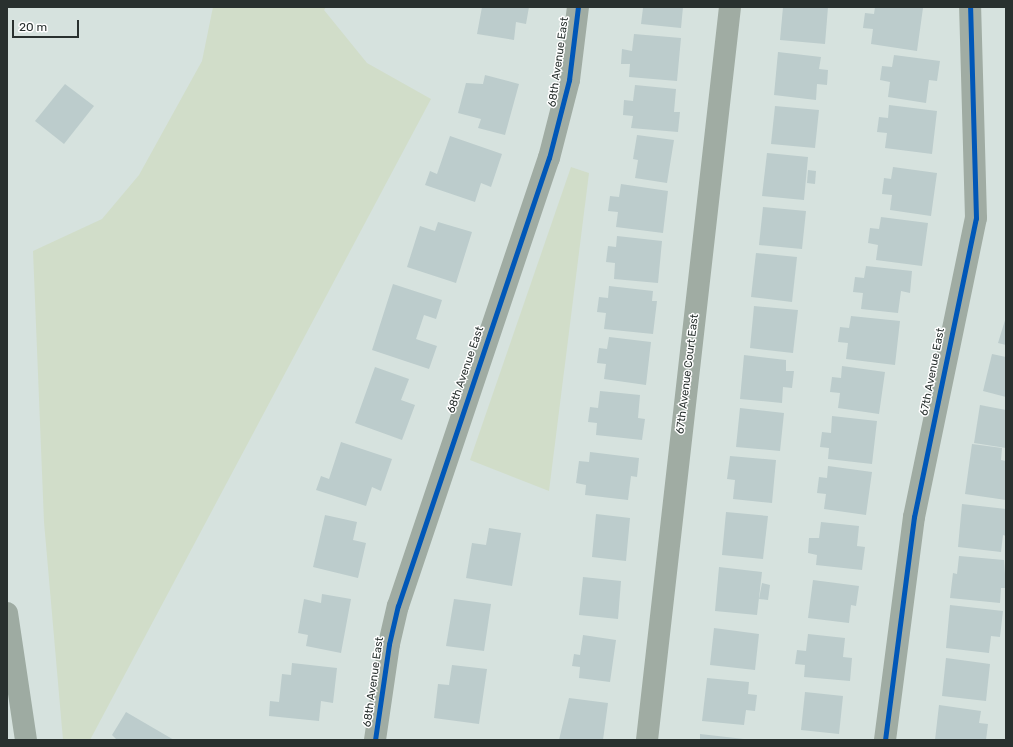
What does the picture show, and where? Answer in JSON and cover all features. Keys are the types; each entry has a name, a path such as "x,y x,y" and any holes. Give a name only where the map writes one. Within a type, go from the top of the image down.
{"street":[{"name":"68th Avenue East","path":"375,740 389,644 398,606 551,151 569,80 578,7"},
{"name":"67th Avenue Court East","path":"646,740 730,7"},
{"name":"67th Avenue East","path":"885,740 914,518 976,218 970,7"},
{"path":"7,613 26,740"}],"green space":[{"path":"213,7 326,7 324,10 367,63 431,99 90,740 63,740 44,522 33,251 102,219 139,175 202,61"},
{"path":"571,167 589,173 549,491 470,460"}],"building":[{"path":"482,7 529,7 526,24 516,22 514,40 477,34"},
{"path":"639,7 683,7 681,28 641,24 643,8"},
{"path":"783,7 828,7 825,44 780,40"},
{"path":"875,7 923,8 917,51 871,44 873,29 863,28 865,13 874,14"},
{"path":"634,34 681,38 677,81 629,77 630,64 621,64 622,49 632,51"},
{"path":"778,52 821,57 819,69 828,70 827,85 817,84 816,100 774,95"},
{"path":"894,55 940,61 937,81 929,80 926,103 888,97 890,82 880,80 882,66 892,67"},
{"path":"485,75 519,84 505,135 478,128 481,119 458,113 466,83 483,84"},
{"path":"65,84 94,106 64,144 35,121"},
{"path":"635,85 676,89 674,112 680,112 678,132 631,128 633,116 623,115 624,100 633,101"},
{"path":"889,105 937,111 932,154 885,148 887,133 877,132 879,117 888,118"},
{"path":"775,106 819,110 815,148 771,144"},
{"path":"637,135 674,140 667,183 635,178 638,160 633,159"},
{"path":"450,136 502,154 491,187 481,183 475,202 425,185 430,171 437,174"},
{"path":"767,153 808,157 804,200 762,196"},
{"path":"893,167 937,173 931,216 890,210 892,195 882,194 884,178 891,179"},
{"path":"808,170 816,171 815,184 807,183"},
{"path":"621,184 668,191 663,233 616,227 618,212 608,211 610,196 619,197"},
{"path":"763,207 806,211 802,249 759,245"},
{"path":"881,217 928,223 922,266 876,260 878,245 868,243 870,228 879,229"},
{"path":"438,222 472,232 456,283 407,267 420,226 435,231"},
{"path":"617,236 662,241 658,283 614,279 615,263 606,262 608,246 616,247"},
{"path":"756,253 797,257 792,302 751,297"},
{"path":"866,266 912,271 910,293 901,291 898,313 861,309 863,293 853,292 855,277 864,278"},
{"path":"393,284 442,300 436,319 424,315 416,339 437,346 429,369 372,350"},
{"path":"609,286 653,291 652,301 657,301 653,334 604,329 606,313 597,312 599,297 608,298"},
{"path":"754,306 798,310 793,353 750,348"},
{"path":"851,316 900,321 895,365 846,359 848,343 838,342 840,327 849,328"},
{"path":"1006,317 1006,345 998,343"},
{"path":"609,337 651,342 646,385 604,379 606,364 597,363 599,348 607,349"},
{"path":"992,354 1006,357 1006,397 983,391"},
{"path":"744,355 786,360 786,371 794,371 792,388 783,387 782,403 740,399"},
{"path":"842,366 885,372 879,414 838,408 840,393 830,392 832,377 841,378"},
{"path":"375,367 409,379 401,400 415,405 402,440 355,423"},
{"path":"600,391 640,395 638,418 645,419 642,440 596,435 597,423 588,422 590,407 598,408"},
{"path":"980,405 1006,410 1006,448 974,443"},
{"path":"740,408 784,413 780,451 736,447"},
{"path":"832,416 877,421 872,464 828,459 829,448 820,447 822,432 831,433"},
{"path":"341,442 392,459 381,491 372,487 366,506 316,490 321,476 329,479"},
{"path":"972,444 1002,448 1001,460 1006,461 1006,500 965,494"},
{"path":"590,452 639,458 637,477 631,476 628,500 585,495 586,485 576,483 579,461 589,462"},
{"path":"730,456 776,460 772,503 733,499 735,480 727,479"},
{"path":"828,466 872,472 866,515 824,509 826,494 817,493 819,477 827,478"},
{"path":"962,504 1006,509 1006,536 1003,535 1001,552 958,547"},
{"path":"726,512 768,516 763,559 722,555"},
{"path":"596,514 630,518 626,561 592,557"},
{"path":"325,515 357,522 353,540 366,543 358,578 313,567"},
{"path":"821,522 859,526 857,546 865,547 862,570 816,565 817,555 808,553 809,538 819,538"},
{"path":"489,528 521,533 512,586 466,578 472,543 486,545"},
{"path":"959,556 1004,560 1006,588 1001,588 1000,603 950,598 953,573 957,574"},
{"path":"719,567 762,572 757,615 715,611"},
{"path":"583,577 621,581 618,619 579,615"},
{"path":"813,580 859,586 856,606 851,605 849,623 808,618"},
{"path":"762,583 770,585 768,600 759,599"},
{"path":"322,594 351,599 341,653 306,646 308,635 298,633 304,599 321,603"},
{"path":"454,599 491,604 484,651 446,646"},
{"path":"950,605 1003,611 1000,637 991,636 989,653 946,648"},
{"path":"714,628 759,634 755,670 710,665"},
{"path":"808,634 845,638 843,657 852,658 850,681 804,677 805,665 795,664 797,650 806,651"},
{"path":"583,635 616,640 610,682 579,678 580,667 572,666 574,654 580,655"},
{"path":"946,658 990,664 986,701 942,696"},
{"path":"292,663 337,668 333,703 321,701 319,721 269,716 270,701 279,702 282,674 291,675"},
{"path":"452,665 487,669 479,724 434,718 438,684 449,685"},
{"path":"707,678 749,682 748,694 757,695 755,711 746,710 744,725 702,721"},
{"path":"805,692 843,696 839,734 801,730"},
{"path":"569,698 608,703 603,740 559,740"},
{"path":"939,705 981,711 979,723 988,724 986,740 935,740"},
{"path":"126,712 174,740 117,740 112,735"},
{"path":"700,734 744,739 744,740 700,740"}],"cycle path":[{"path":"375,740 389,644 398,606 549,158 569,80 578,7"},
{"path":"885,740 914,517 976,218 970,7"}]}
